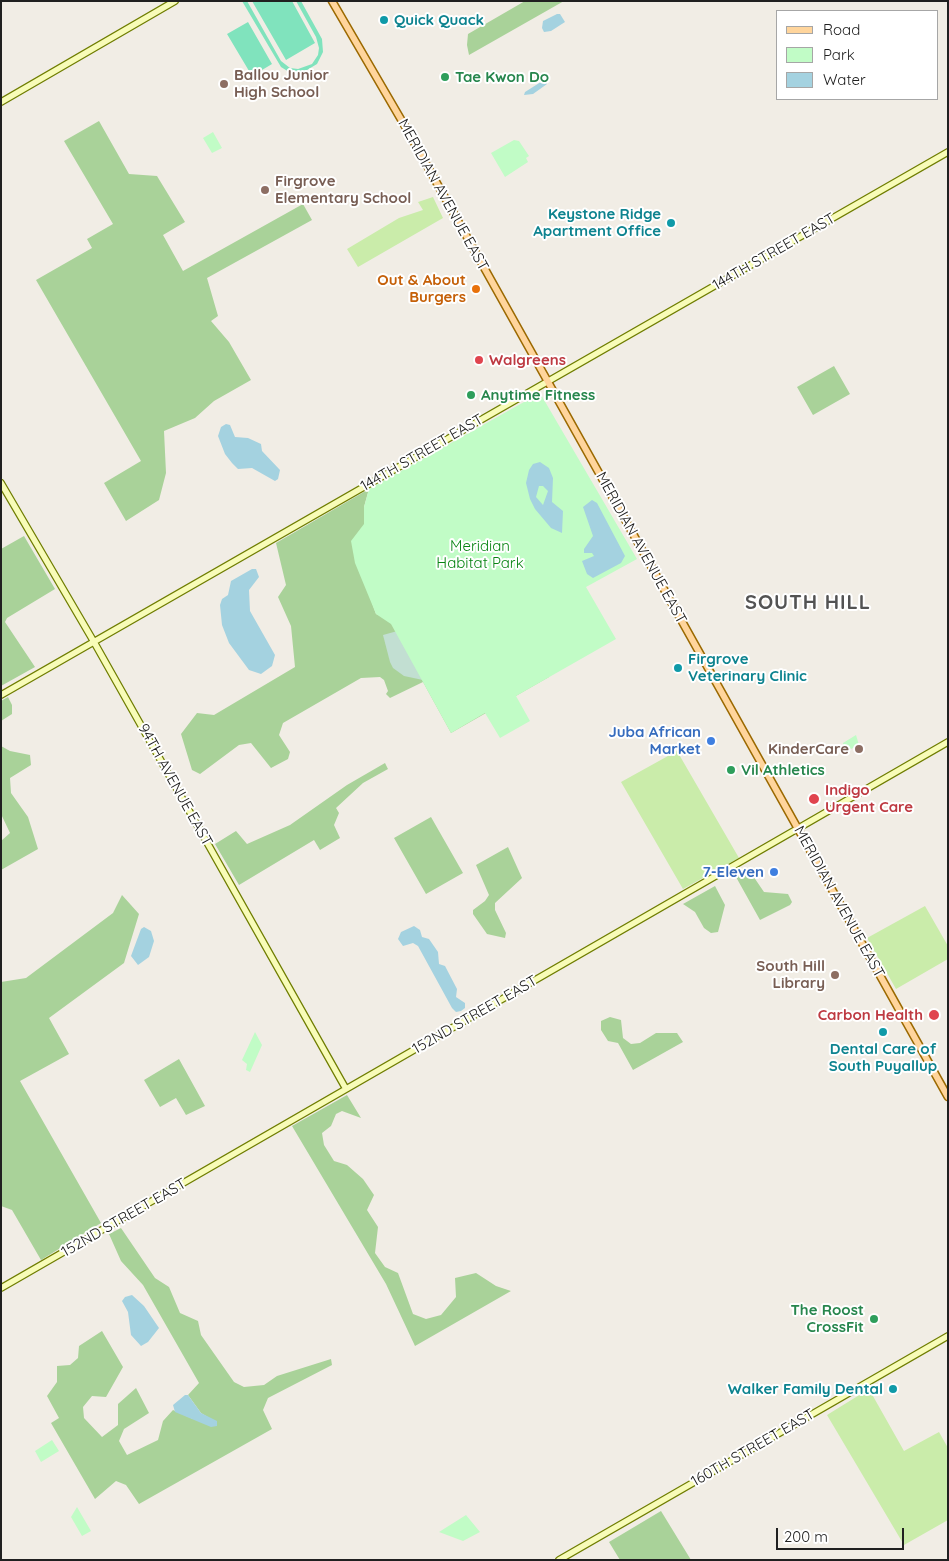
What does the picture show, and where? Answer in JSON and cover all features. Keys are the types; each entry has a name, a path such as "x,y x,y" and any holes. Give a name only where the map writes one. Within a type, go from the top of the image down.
{"main road":[{"path":"1,102 175,1"},
{"name":"MERIDIAN AVENUE EAST","path":"332,1 548,381 948,1097"},
{"name":"144TH STREET EAST","path":"1,695 948,152"},
{"name":"94TH AVENUE EAST","path":"1,483 94,642 346,1089"},
{"name":"152ND STREET EAST","path":"1,1288 948,742"},
{"name":"160TH STREET EAST","path":"559,1560 948,1336"}],"green space":[{"path":"242,1 247,1 281,61 290,68 298,69 312,64 318,55 319,48 316,37 296,1 301,1 322,39 323,52 317,64 302,73 289,72 281,67"},
{"path":"252,1 292,1 315,43 286,60"},
{"path":"525,1 564,1 469,55 467,45 468,34"},
{"path":"248,22 272,64 252,76 227,34"},
{"path":"99,121 129,174 157,176 185,222 163,235 183,271 303,204 312,220 207,278 218,316 211,321 229,342 251,380 214,401 195,418 164,431 166,473 159,500 126,521 104,483 141,461 36,280 92,248 87,239 113,224 64,141"},
{"path":"213,132 222,148 212,153 203,138"},
{"path":"514,140 519,141 529,156 526,158 528,162 505,177 491,153"},
{"path":"433,197 443,218 358,267 347,249 399,218 423,210 418,202"},
{"path":"834,366 850,394 813,415 797,387"},
{"name":"Meridian Habitat Park","path":"540,393 637,559 586,587 616,639 516,696 530,721 500,738 485,713 451,733 391,624 376,614 355,563 351,541 364,524 364,507 369,489"},
{"path":"369,489 364,507 367,588 376,614 549,677 451,733 423,682 390,698 386,694 388,691 384,680 380,677 361,678 283,723 279,735 290,752 288,759 271,768 251,743 239,745 200,774 192,770 181,734 197,713 214,715 295,667 291,626 278,597 286,585 276,543"},
{"path":"24,536 55,589 7,618 5,622 35,667 1,686 1,549"},
{"path":"401,630 423,680 404,676 393,668 390,662 383,635"},
{"path":"8,697 12,705 12,714 1,721 1,701"},
{"path":"856,735 859,745 847,751 843,747 843,743"},
{"path":"1,746 10,751 30,755 31,765 10,778 11,793 28,817 38,849 1,870 1,841 10,833 1,814"},
{"path":"677,751 739,858 683,889 621,782"},
{"path":"385,763 388,769 363,783 336,808 339,813 334,825 340,838 320,850 314,840 239,885 215,844 236,831 247,844 290,825 347,785"},
{"path":"431,817 463,873 426,894 394,838"},
{"path":"508,847 522,878 495,903 495,910 506,933 505,938 487,934 473,914 473,910 485,901 489,895 476,865"},
{"path":"744,869 749,870 764,892 788,894 792,902 790,905 760,920 736,877 738,872"},
{"path":"715,886 725,905 718,932 711,933 704,928 695,912 683,904"},
{"path":"122,895 139,914 124,963 49,1018 69,1054 20,1081 101,1223 41,1260 12,1210 1,1206 1,982 26,978 113,913"},
{"path":"925,906 948,946 948,959 896,989 867,938"},
{"path":"610,1017 621,1020 623,1038 631,1044 640,1043 656,1033 677,1033 683,1042 633,1070 618,1043 608,1041 601,1030 601,1021"},
{"path":"255,1032 262,1045 250,1072 246,1070 247,1064 242,1060"},
{"path":"179,1059 205,1106 186,1115 176,1098 160,1107 144,1080"},
{"path":"347,1095 361,1118 342,1111 336,1114 331,1126 322,1133 324,1145 334,1161 347,1165 363,1179 374,1195 367,1210 378,1227 375,1253 385,1267 398,1273 413,1314 426,1319 441,1315 456,1297 455,1278 476,1273 496,1286 511,1291 415,1346 386,1284 292,1126"},
{"path":"121,1228 155,1278 169,1287 180,1313 198,1321 201,1335 234,1382 244,1387 264,1385 277,1376 331,1359 332,1365 268,1398 263,1410 272,1429 139,1504 126,1485 116,1481 95,1499 51,1423 59,1418 47,1396 57,1382 57,1366 70,1365 78,1358 79,1346 102,1331 123,1367 106,1397 92,1396 83,1407 84,1418 102,1437 118,1425 118,1404 136,1388 149,1413 124,1429 119,1441 127,1455 158,1440 163,1421 173,1410 193,1419 209,1418 201,1413 188,1395 199,1383 143,1285 121,1261 109,1234"},
{"path":"869,1389 904,1451 939,1432 948,1448 948,1520 904,1545 827,1415"},
{"path":"52,1440 59,1451 41,1462 35,1451"},
{"path":"77,1507 91,1531 82,1536 71,1517"},
{"path":"661,1511 691,1560 620,1560 609,1542"},
{"path":"466,1515 480,1532 463,1541 439,1532"}],"water":[{"path":"560,14 565,22 551,31 544,32 542,28 543,21"},
{"path":"544,80 547,81 547,84 533,94 524,95 525,92"},
{"path":"226,424 230,425 235,437 248,438 261,444 262,451 280,470 278,479 275,481 252,468 238,469 232,463 225,454 218,436 221,427"},
{"path":"540,462 549,468 553,478 552,502 563,511 562,533 551,528 535,509 530,499 526,483 529,470 533,464","holes":["539,486 543,486 548,491 543,505 536,497"]},
{"path":"592,500 597,503 625,556 621,563 593,578 587,574 582,561 594,556 592,553 584,553 584,549 593,536 583,507"},
{"path":"252,569 256,569 259,577 249,590 250,611 275,655 272,666 261,674 249,670 229,643 222,625 220,605 222,599 228,595 231,581"},
{"path":"414,926 420,930 422,937 429,939 438,952 439,964 445,966 457,989 456,997 465,1003 465,1008 461,1011 456,1012 452,1008 418,946 413,943 403,946 398,939 401,932"},
{"path":"144,927 151,931 154,941 149,957 138,965 131,956 141,929"},
{"path":"132,1295 144,1306 159,1328 148,1342 141,1346 131,1335 128,1312 122,1301 125,1297"},
{"path":"185,1395 188,1395 201,1413 217,1421 217,1426 211,1427 175,1412 173,1405"}],"place":[{"name":"Quick Quack","path":"384,20"},
{"name":"Tae Kwon Do","path":"445,77"},
{"name":"Ballou Junior High School","path":"224,84"},
{"name":"Firgrove Elementary School","path":"265,190"},
{"name":"Keystone Ridge Apartment Office","path":"671,223"},
{"name":"Out & About Burgers","path":"476,289"},
{"name":"Walgreens","path":"479,360"},
{"name":"Anytime Fitness","path":"471,395"},
{"name":"Firgrove Veterinary Clinic","path":"678,668"},
{"name":"Juba African Market","path":"711,741"},
{"name":"KinderCare","path":"859,749"},
{"name":"Vil Athletics","path":"731,770"},
{"name":"Indigo Urgent Care","path":"814,799"},
{"name":"7-Eleven","path":"774,872"},
{"name":"South Hill Library","path":"835,975"},
{"name":"Carbon Health","path":"934,1015"},
{"name":"Dental Care of South Puyallup","path":"883,1032"},
{"name":"The Roost CrossFit","path":"874,1319"},
{"name":"Walker Family Dental","path":"893,1389"}],"district":[{"name":"SOUTH HILL","path":"808,603"}]}
